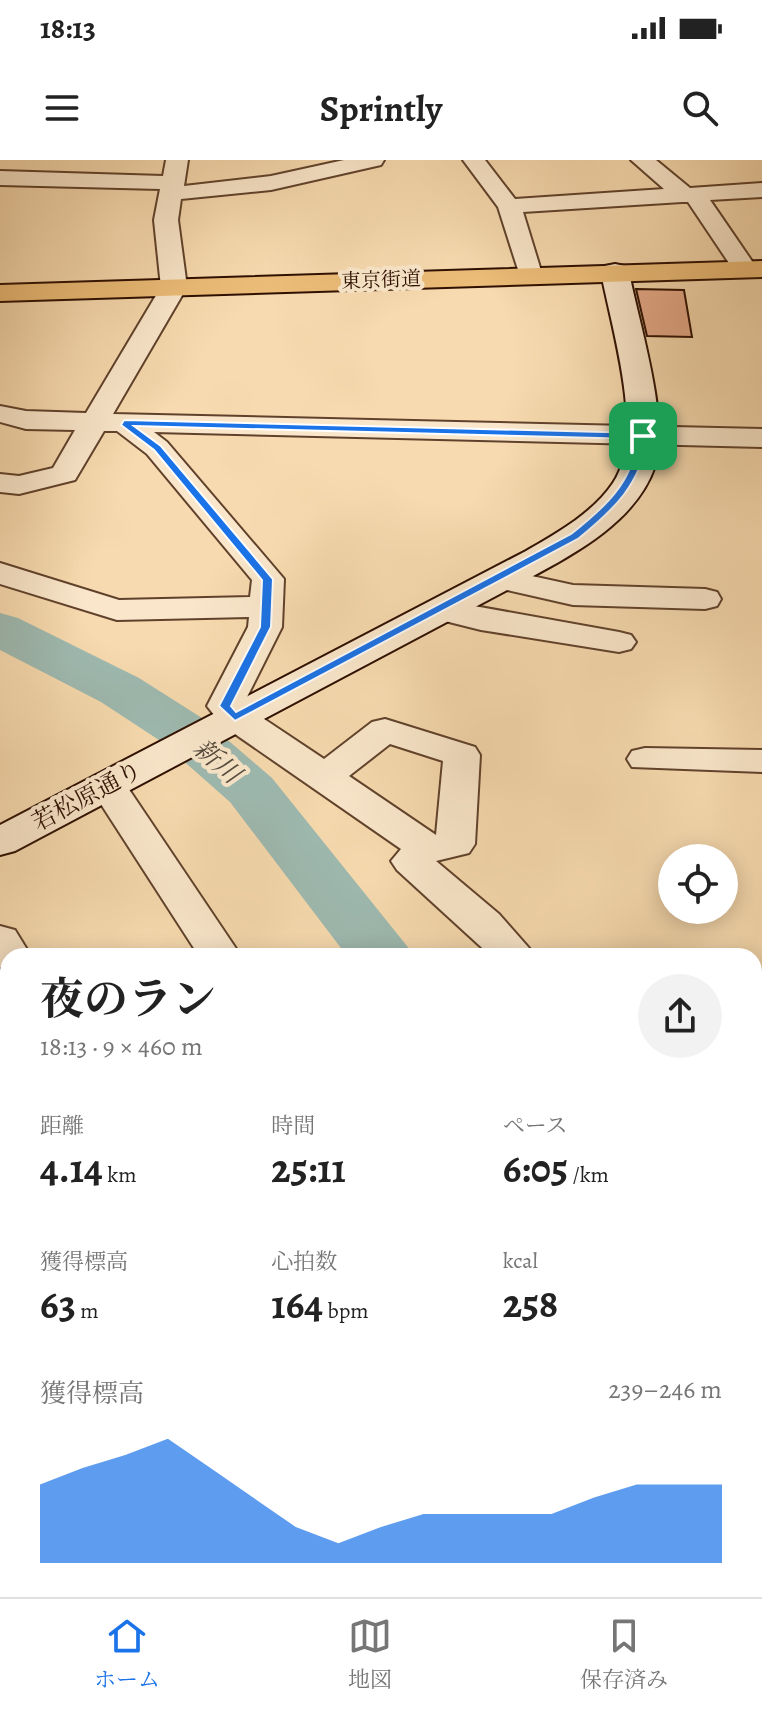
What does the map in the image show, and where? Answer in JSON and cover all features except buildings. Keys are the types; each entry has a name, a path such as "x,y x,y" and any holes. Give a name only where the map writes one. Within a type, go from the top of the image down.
{"highway":[{"name":"東京街道","path":"0,293 754,269"}],"street":[{"path":"0,178 271,183 373,160"},
{"path":"474,160 509,206 530,274"},
{"path":"642,160 691,195 754,269"},
{"path":"0,483 19,485 64,474 174,287 166,220 173,179"},
{"path":"509,206 762,190"},
{"name":"若松原通り","path":"0,842 500,579 574,536 598,518 630,482 639,465 643,436 615,272"},
{"path":"0,414 26,420 762,438"},
{"path":"124,423 157,448 268,579 265,627 225,706 205,733 325,776 426,849"},
{"path":"0,573 117,610 266,607"},
{"path":"500,579 573,595 705,599"},
{"path":"441,610 481,620 619,642"},
{"path":"325,776 385,730 462,755 455,844 426,849 411,861 484,923 507,948"},
{"path":"645,759 762,761"},
{"path":"107,784 215,948"}],"waterway":[{"name":"新川","path":"0,629 120,690 182,730 251,790 376,948"}],"route":[{"path":"124,423 332,428 643,436 639,465 630,482 598,518 574,536 500,579 235,717 225,706 265,627 268,579 157,448 124,423"}]}
